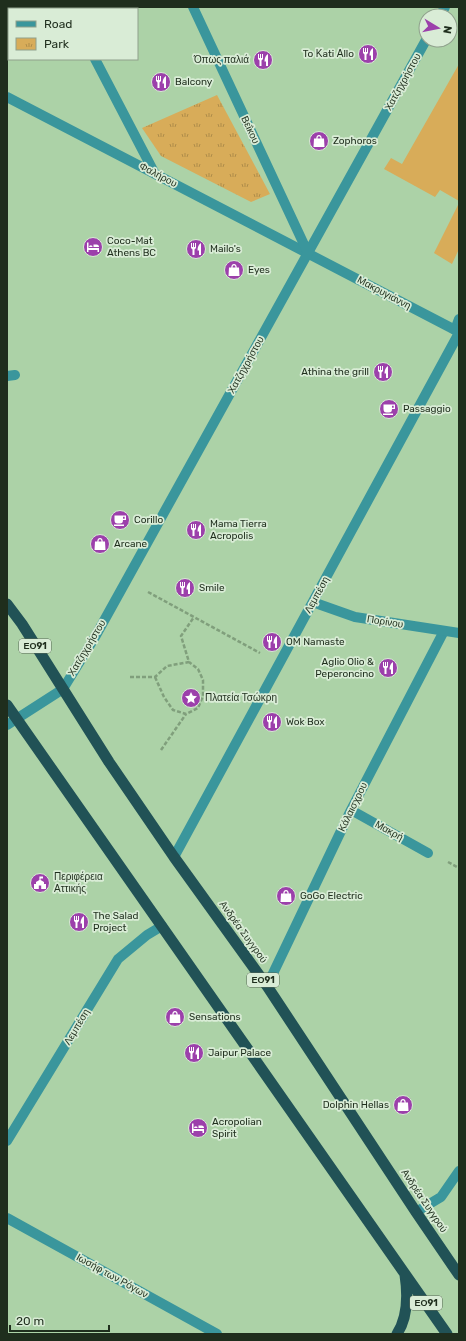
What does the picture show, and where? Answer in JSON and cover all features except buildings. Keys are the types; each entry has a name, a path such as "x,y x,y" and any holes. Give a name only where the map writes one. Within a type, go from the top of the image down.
{"highway":[{"name":"Ανδρέα Συγγρού","path":"7,604 22,624 62,690 109,762 174,857 267,986 459,1275"},
{"name":"ΕΟ91","path":"7,705 12,722 162,926 447,1334"},
{"path":"397,1334 404,1320 406,1306 407,1290 405,1273"}],"street":[{"name":"Βεΐκου","path":"193,7 308,253"},
{"name":"Χατζηχρήστου","path":"62,690 95,637 422,48"},
{"path":"96,60 155,174"},
{"name":"Φαλήρου","path":"7,97 308,253"},
{"name":"Μακρυγιάννη","path":"308,253 458,332"},
{"name":"Λεμπέση","path":"174,857 314,602 458,332 459,319"},
{"name":"Πορίνου","path":"314,602 355,617 459,633"},
{"name":"Κάλαισχρου","path":"267,986 351,810 444,631"},
{"path":"12,722 62,690"},
{"name":"Μακρή","path":"351,810 428,853"},
{"name":"Λεμπέση","path":"7,1141 118,959 147,935 162,926"},
{"path":"416,1212 441,1197 459,1171"},
{"name":"Ιωσήφ των Ρόγων","path":"7,1218 217,1334"}],"path":[{"path":"148,592 280,663"},
{"path":"162,750 186,714 198,708 203,696 203,680 198,669 189,662 180,636 194,617"},
{"path":"130,677 156,677 167,666 189,662"},
{"path":"156,677 164,697 173,710 186,714"}],"green space":[{"path":"459,64 459,201 440,190 435,197 384,169 391,158 402,164"},
{"path":"217,95 270,194 251,202 161,156 142,128"},
{"path":"459,203 459,249 452,264 434,253"}],"place":[{"name":"To Κati Αllo","path":"368,54"},
{"name":"Όπως παλιά","path":"263,60"},
{"name":"Balcony","path":"161,82"},
{"name":"Zophoros","path":"319,141"},
{"name":"Coco-Mat Athens BC","path":"93,247"},
{"name":"Mailo's","path":"196,249"},
{"name":"Eyes","path":"234,270"},
{"name":"Athina the grill","path":"383,372"},
{"name":"Passaggio","path":"389,409"},
{"name":"Corillo","path":"120,520"},
{"name":"Mama Tierra Acropolis","path":"196,530"},
{"name":"Arcane","path":"100,544"},
{"name":"Smile","path":"185,588"},
{"name":"OM Namaste","path":"272,642"},
{"name":"Aglio Olio & Peperoncino","path":"388,668"},
{"name":"Πλατεία Τσώκρη","path":"191,698"},
{"name":"Wok Box","path":"272,722"},
{"name":"Περιφέρεια Αττικής","path":"40,883"},
{"name":"GoGo Electric","path":"286,896"},
{"name":"The Salad Project","path":"79,922"},
{"name":"Sensations","path":"175,1017"},
{"name":"Jaipur Palace","path":"194,1053"},
{"name":"Dolphin Hellas","path":"403,1105"},
{"name":"Acropolian Spirit","path":"198,1128"}]}
